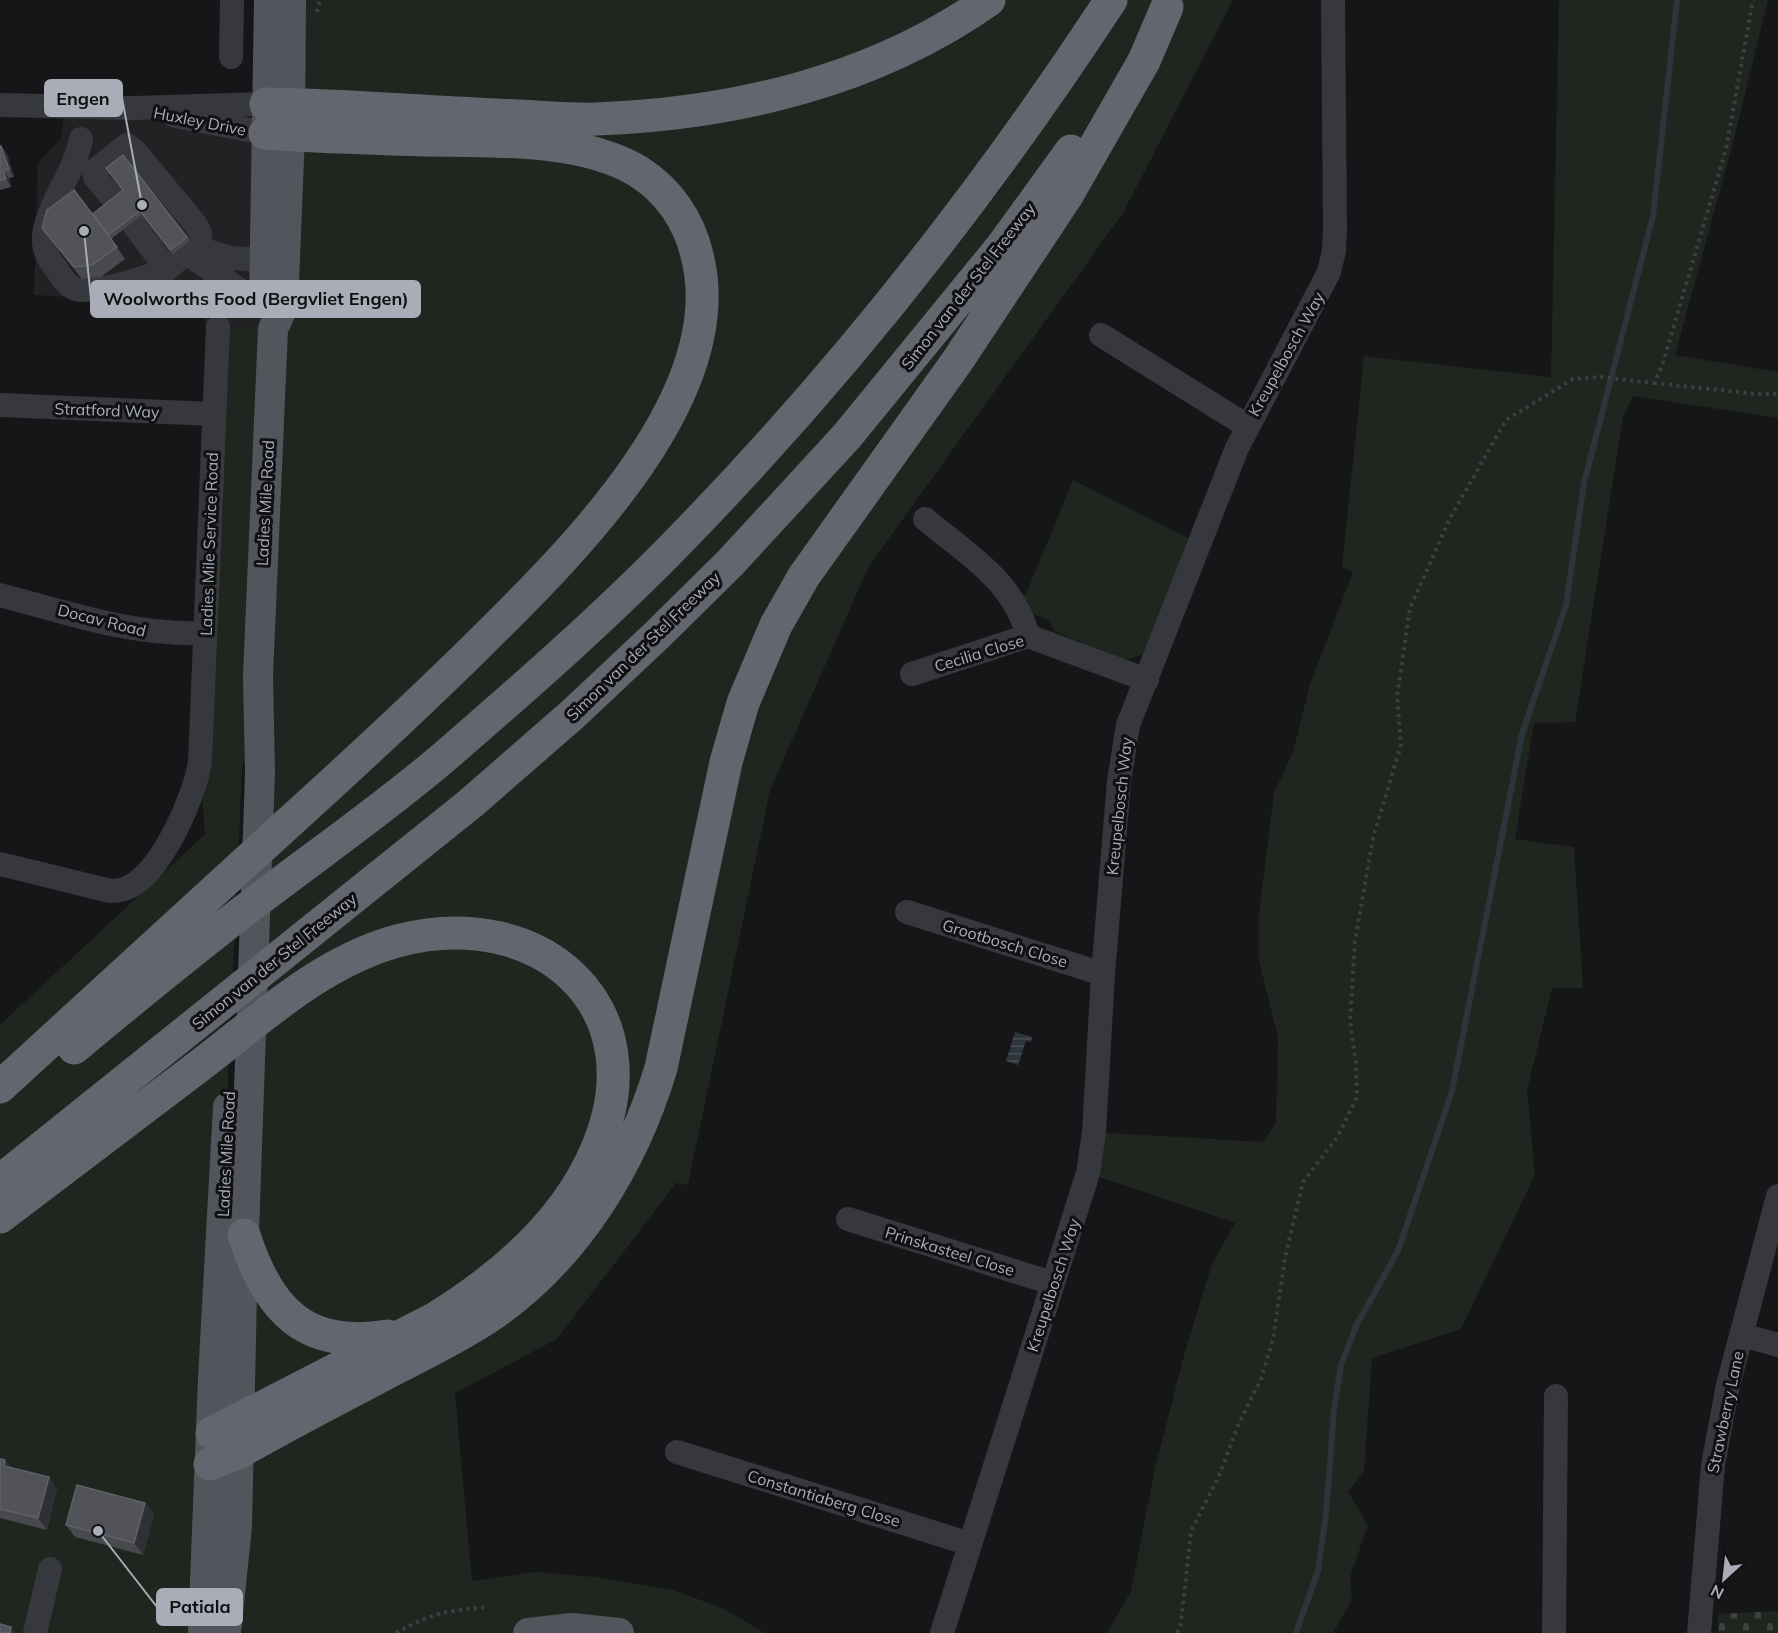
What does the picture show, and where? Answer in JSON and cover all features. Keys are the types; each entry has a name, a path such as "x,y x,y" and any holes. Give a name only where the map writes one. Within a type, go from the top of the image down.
{"highway":[{"path":"278,119 407,112 594,119 706,111 774,96 846,74 908,47 989,0"},
{"path":"0,1108 229,922 439,761 536,676 678,542 813,397 947,232 1057,82 1111,0"},
{"path":"225,1443 435,1348 494,1313 552,1263 601,1200 624,1163 651,1101 661,1068 726,762 743,703 776,625 804,576 958,360 1054,215 1144,61 1169,3"},
{"name":"Simon van der Stel Freeway","path":"0,1181 471,802 573,714 730,563 854,428 996,254 1119,82 1169,3"},
{"path":"0,1087 414,708 561,561 624,488 649,451 680,387 692,355 702,312 703,276 693,238 681,212 660,189 638,171 606,157 566,148 278,119"},
{"path":"0,1217 296,991 362,954 397,941 456,933 495,937 530,946 561,965 586,989 602,1019 612,1049 614,1083 608,1116 596,1151 578,1185 552,1219 523,1252 466,1299 225,1443"},
{"path":"244,1235 254,1267 265,1285 286,1314 301,1326 319,1334 347,1339 405,1334"}],"main road":[{"name":"Ladies Mile Road","path":"268,318 283,307 278,119 269,0"},
{"name":"Ladies Mile Road","path":"226,1633 237,1526 225,1443 251,773 258,676 268,318 264,260 291,0"},
{"name":"Ladies Mile Road","path":"203,1633 225,1443 244,1235 239,1075"},
{"path":"232,1569 243,1633"},
{"path":"528,1633 572,1628 619,1633"}],"street":[{"path":"231,57 232,0"},
{"name":"Kreupelbosch Way","path":"942,1633 1088,1173 1094,1132 1103,974 1122,753 1128,725 1247,426 1315,303 1329,272 1334,251 1333,0"},
{"name":"Huxley Drive","path":"0,105 134,108 278,119"},
{"path":"80,108 81,139 74,165 45,227 46,255 65,281 80,290 101,288 167,269 200,241 199,230 131,147 123,147 101,164 94,174 116,202"},
{"path":"81,139 101,164"},
{"path":"134,225 167,269"},
{"path":"191,250 230,258 264,260"},
{"path":"191,250 268,318"},
{"name":"Ladies Mile Service Road","path":"0,864 110,891 125,889 141,879 155,862 194,794 200,762 218,327"},
{"path":"1101,335 1247,426"},
{"name":"Stratford Way","path":"0,405 214,414"},
{"path":"925,519 1005,587 1022,613 1028,636"},
{"name":"Docav Road","path":"0,595 129,628 170,634 205,633"},
{"name":"Cecilia Close","path":"912,674 1028,636 1147,680"},
{"name":"Grootbosch Close","path":"907,912 1103,974"},
{"name":"Strawberry Lane","path":"1700,1633 1713,1465 1728,1385 1778,1196"},
{"name":"Prinskasteel Close","path":"848,1219 1052,1284"},
{"path":"1742,1335 1778,1345"},
{"path":"1554,1633 1556,1396"},
{"name":"Constantiaberg Close","path":"677,1452 970,1544"},
{"path":"35,1633 50,1569"}],"path":[{"path":"1654,383 1662,366 1726,149 1753,0"},
{"path":"1177,1633 1181,1623 1191,1531 1219,1476 1239,1423 1261,1379 1273,1339 1285,1258 1303,1182 1338,1136 1357,1097 1356,1063 1350,1021 1355,941 1372,838 1401,745 1397,696 1410,608 1450,518 1506,420 1573,379 1600,377 1756,394 1778,394"},
{"path":"396,1633 420,1619 444,1611 489,1607"}],"shaded area":[{"path":"65,107 134,108 265,133 273,329 205,327 205,305 34,295 38,163 61,138"},
{"path":"1015,1032 1032,1037 1031,1042 1026,1041 1018,1065 1006,1061"}],"green space":[{"path":"269,0 1233,0 1123,213 869,566 770,790 688,1185 676,1183 557,1339 455,1393 472,1581 535,1572 596,1577 673,1590 722,1608 765,1633 243,1633 232,1569 257,681 242,772 203,1633 0,1633 0,1025 205,834 200,762 218,327 272,329"},
{"path":"1559,0 1768,0 1734,139 1675,355 1778,372 1778,418 1633,396 1623,417 1575,722 1534,723 1515,839 1574,847 1583,988 1552,988 1527,1090 1535,1175 1461,1329 1372,1358 1364,1472 1348,1492 1368,1525 1350,1577 1352,1600 1333,1633 1107,1633 1131,1591 1155,1468 1186,1348 1212,1264 1235,1223 1088,1173 1094,1132 1262,1142 1276,1123 1278,1037 1259,961 1259,913 1274,793 1293,752 1310,684 1353,572 1342,567 1364,356 1551,377"},
{"path":"1073,480 1192,540 1146,653 1125,660 1056,632 1047,619 1029,612 1020,598 1026,594"},
{"path":"1778,1611 1778,1633 1718,1633 1718,1614"}],"building":[{"path":"0,147 9,169 3,170 6,179 0,180"},
{"path":"123,155 187,237 170,250 140,211 108,235 93,214 123,190 106,168"},
{"path":"74,190 117,247 92,265 74,267 42,228 47,210"},
{"path":"0,1459 5,1460 4,1466 49,1477 38,1518 0,1509"},
{"path":"77,1485 145,1503 134,1543 66,1525"},
{"path":"0,1624 11,1627 10,1633 0,1633"}],"waterway":[{"path":"1296,1633 1318,1571 1326,1514 1334,1410 1341,1365 1357,1324 1398,1251 1452,1091 1522,734 1566,605 1584,483 1653,216 1677,0"}],"place":[{"name":"Engen","path":"142,205"},
{"name":"Woolworths Food (Bergvliet Engen)","path":"84,231"},
{"name":"Patiala","path":"98,1531"}]}
